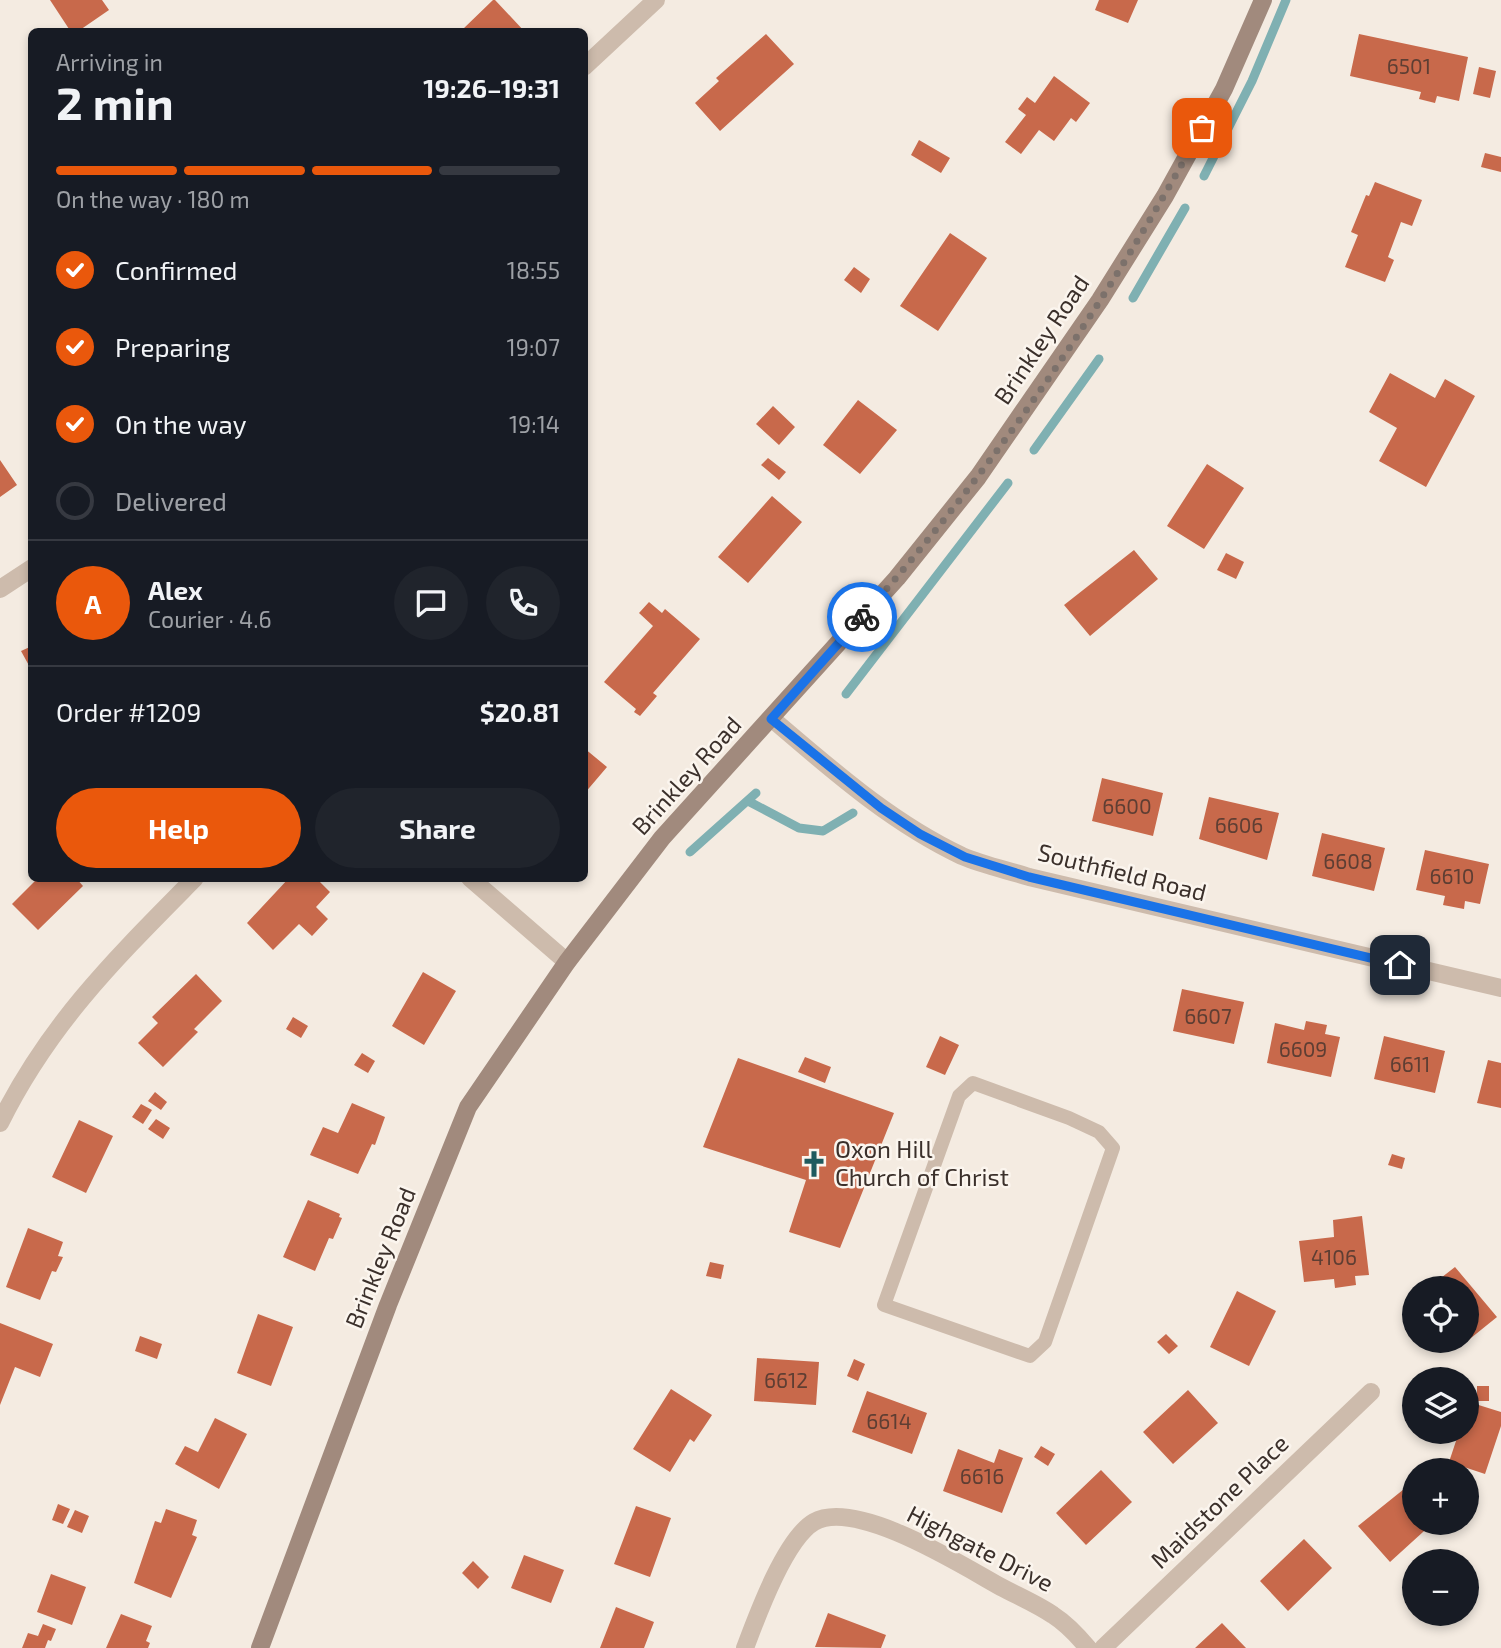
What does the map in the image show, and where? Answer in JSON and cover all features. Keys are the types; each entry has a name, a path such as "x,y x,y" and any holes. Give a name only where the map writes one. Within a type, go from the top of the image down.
{"main road":[{"name":"Brinkley Road","path":"260,1648 383,1317 468,1107 567,962 662,838 897,578 970,488 1080,330 1170,188 1224,89 1262,0"}],"street":[{"path":"588,63 656,0"},
{"path":"0,589 28,571"},
{"name":"Southfield Road","path":"771,719 881,808 920,834 965,857 1029,877 1501,988"},
{"path":"0,1123 28,1069 68,1012 111,963 191,882"},
{"path":"475,882 567,962"},
{"name":"Maidstone Place","path":"1103,1648 1371,1392"},
{"name":"Highgate Drive","path":"745,1648 782,1564 799,1536 814,1522 827,1518 853,1520 907,1536 1053,1615 1088,1648"}],"lane":[{"path":"973,1083 980,1085 1069,1118 1107,1138 1112,1148 1110,1162 1045,1342 1038,1351 1030,1356 1023,1355 884,1305 964,1088 973,1083"}],"building":[{"path":"50,0 102,0 109,10 83,28 68,28"},
{"path":"495,0 521,28 464,28"},
{"path":"1099,0 1138,0 1128,23 1095,10"},
{"path":"766,34 794,64 720,131 695,103 719,81 716,78"},
{"path":"1359,34 1468,57 1459,101 1437,96 1435,103 1419,99 1421,92 1350,76"},
{"path":"1479,67 1496,71 1490,98 1473,94"},
{"path":"1054,76 1090,103 1076,122 1071,118 1054,141 1039,130 1021,154 1005,142 1026,115 1018,109 1027,97 1035,103"},
{"path":"919,140 950,158 941,173 911,155"},
{"path":"1485,153 1501,157 1501,172 1481,167"},
{"path":"1375,182 1422,200 1412,226 1401,222 1388,257 1394,260 1385,282 1345,267 1358,235 1351,232 1366,195 1369,196"},
{"path":"950,233 987,258 938,331 900,306"},
{"path":"854,267 870,279 861,293 844,280"},
{"path":"1390,373 1435,398 1445,379 1475,396 1426,487 1379,461 1397,428 1369,412"},
{"path":"858,400 897,430 860,474 823,445"},
{"path":"773,406 795,427 779,445 756,424"},
{"path":"768,458 786,472 779,480 761,465"},
{"path":"0,460 17,485 0,497"},
{"path":"1207,464 1244,488 1204,549 1167,526"},
{"path":"772,496 802,522 748,583 718,557"},
{"path":"1134,550 1158,579 1090,636 1064,605"},
{"path":"1226,553 1244,562 1236,579 1217,570"},
{"path":"649,602 662,613 665,609 700,639 653,693 657,696 640,716 634,712 636,709 604,682 653,626 639,613"},
{"path":"28,648 28,664 21,651"},
{"path":"588,751 607,767 588,789"},
{"path":"1102,778 1163,793 1153,836 1092,821"},
{"path":"1209,797 1279,813 1267,860 1199,839"},
{"path":"1322,833 1385,848 1374,891 1312,876"},
{"path":"1425,850 1489,864 1480,904 1465,901 1464,909 1443,905 1445,896 1416,890"},
{"path":"34,882 80,882 83,886 38,930 12,904"},
{"path":"285,882 320,882 330,892 316,907 328,919 312,936 299,924 273,950 247,923"},
{"path":"423,972 456,991 424,1045 392,1026"},
{"path":"196,974 222,1001 194,1029 198,1032 163,1067 138,1043 158,1023 152,1017"},
{"path":"1182,989 1244,1002 1234,1044 1173,1031"},
{"path":"293,1017 308,1026 301,1038 286,1029"},
{"path":"1306,1021 1327,1025 1325,1034 1340,1037 1331,1077 1267,1063 1275,1023 1304,1030"},
{"path":"940,1036 959,1045 945,1075 926,1067"},
{"path":"1384,1036 1445,1051 1435,1093 1374,1079"},
{"path":"362,1053 375,1061 368,1073 354,1065"},
{"path":"805,1057 831,1067 825,1083 798,1072"},
{"name":"Oxon Hill Church of Christ","path":"738,1058 894,1113 840,1248 789,1232 806,1180 703,1147"},
{"path":"1488,1060 1501,1063 1501,1108 1477,1103"},
{"path":"155,1092 167,1102 161,1110 148,1101"},
{"path":"352,1103 385,1117 375,1145 372,1144 358,1174 310,1155 323,1127 338,1133"},
{"path":"141,1104 152,1110 143,1124 132,1117"},
{"path":"156,1119 170,1128 163,1139 148,1129"},
{"path":"79,1120 113,1136 86,1193 52,1177"},
{"path":"1392,1154 1405,1158 1402,1169 1388,1165"},
{"path":"308,1200 340,1214 339,1217 342,1218 333,1239 329,1238 315,1271 283,1257"},
{"path":"1362,1216 1369,1275 1355,1276 1356,1285 1335,1288 1334,1279 1304,1282 1299,1241 1334,1237 1333,1220"},
{"path":"28,1228 63,1242 58,1256 63,1257 56,1272 52,1271 40,1300 6,1287"},
{"path":"710,1262 724,1265 721,1279 706,1276"},
{"path":"1455,1267 1463,1276 1443,1276"},
{"path":"1237,1291 1276,1311 1249,1366 1210,1347"},
{"path":"1479,1296 1497,1317 1479,1332"},
{"path":"258,1314 293,1327 271,1386 237,1373"},
{"path":"0,1323 53,1344 40,1377 15,1367 0,1405"},
{"path":"1166,1334 1178,1346 1169,1354 1157,1342"},
{"path":"140,1336 162,1344 157,1359 135,1351"},
{"path":"757,1358 819,1362 816,1405 754,1401"},
{"path":"854,1359 865,1364 858,1381 847,1376"},
{"path":"1479,1386 1489,1386 1489,1401 1479,1401"},
{"path":"671,1389 712,1415 694,1442 690,1439 670,1472 633,1449"},
{"path":"1188,1390 1218,1423 1173,1464 1143,1432"},
{"path":"867,1391 927,1413 912,1454 852,1432"},
{"path":"1479,1405 1501,1412 1501,1426 1485,1474 1479,1472 1479,1458 1450,1458 1455,1444 1479,1444"},
{"path":"215,1418 247,1434 219,1489 175,1464 185,1446 198,1452"},
{"path":"1041,1446 1055,1454 1048,1466 1034,1457"},
{"path":"958,1449 994,1463 999,1449 1023,1458 1002,1513 943,1491"},
{"path":"1101,1470 1132,1502 1086,1545 1056,1513"},
{"path":"1402,1491 1402,1535 1420,1535 1390,1562 1358,1526"},
{"path":"58,1504 70,1509 63,1524 52,1520"},
{"path":"636,1506 671,1518 650,1577 614,1564"},
{"path":"166,1509 197,1520 192,1535 197,1537 171,1598 134,1583 155,1521 161,1523"},
{"path":"75,1510 89,1516 82,1533 67,1527"},
{"path":"1304,1539 1332,1568 1288,1611 1260,1581"},
{"path":"524,1555 564,1570 551,1603 511,1588"},
{"path":"473,1561 489,1577 478,1589 462,1573"},
{"path":"51,1574 86,1587 72,1625 37,1612"},
{"path":"616,1607 654,1622 644,1648 600,1648"},
{"path":"828,1613 886,1635 881,1648 815,1647"},
{"path":"121,1614 152,1626 146,1641 150,1643 148,1648 106,1648"},
{"path":"1222,1623 1246,1648 1195,1648"},
{"path":"43,1624 56,1629 45,1648 22,1648 28,1633 38,1636"}],"waterway":[{"path":"1204,176 1252,81 1286,0"},
{"path":"1133,298 1185,208"},
{"path":"1034,450 1099,359"},
{"path":"846,694 1008,483"},
{"path":"690,852 756,793"},
{"path":"748,801 799,828 823,831 853,813"}],"way so far":[{"path":"862,617 978,477 1054,368 1165,196 1202,128"}],"place":[{"name":"Oxon Hill Church of Christ","path":"814,1164"}],"route":[{"path":"862,617 771,719 881,808 920,834 965,857 1029,877 1400,965"}]}
